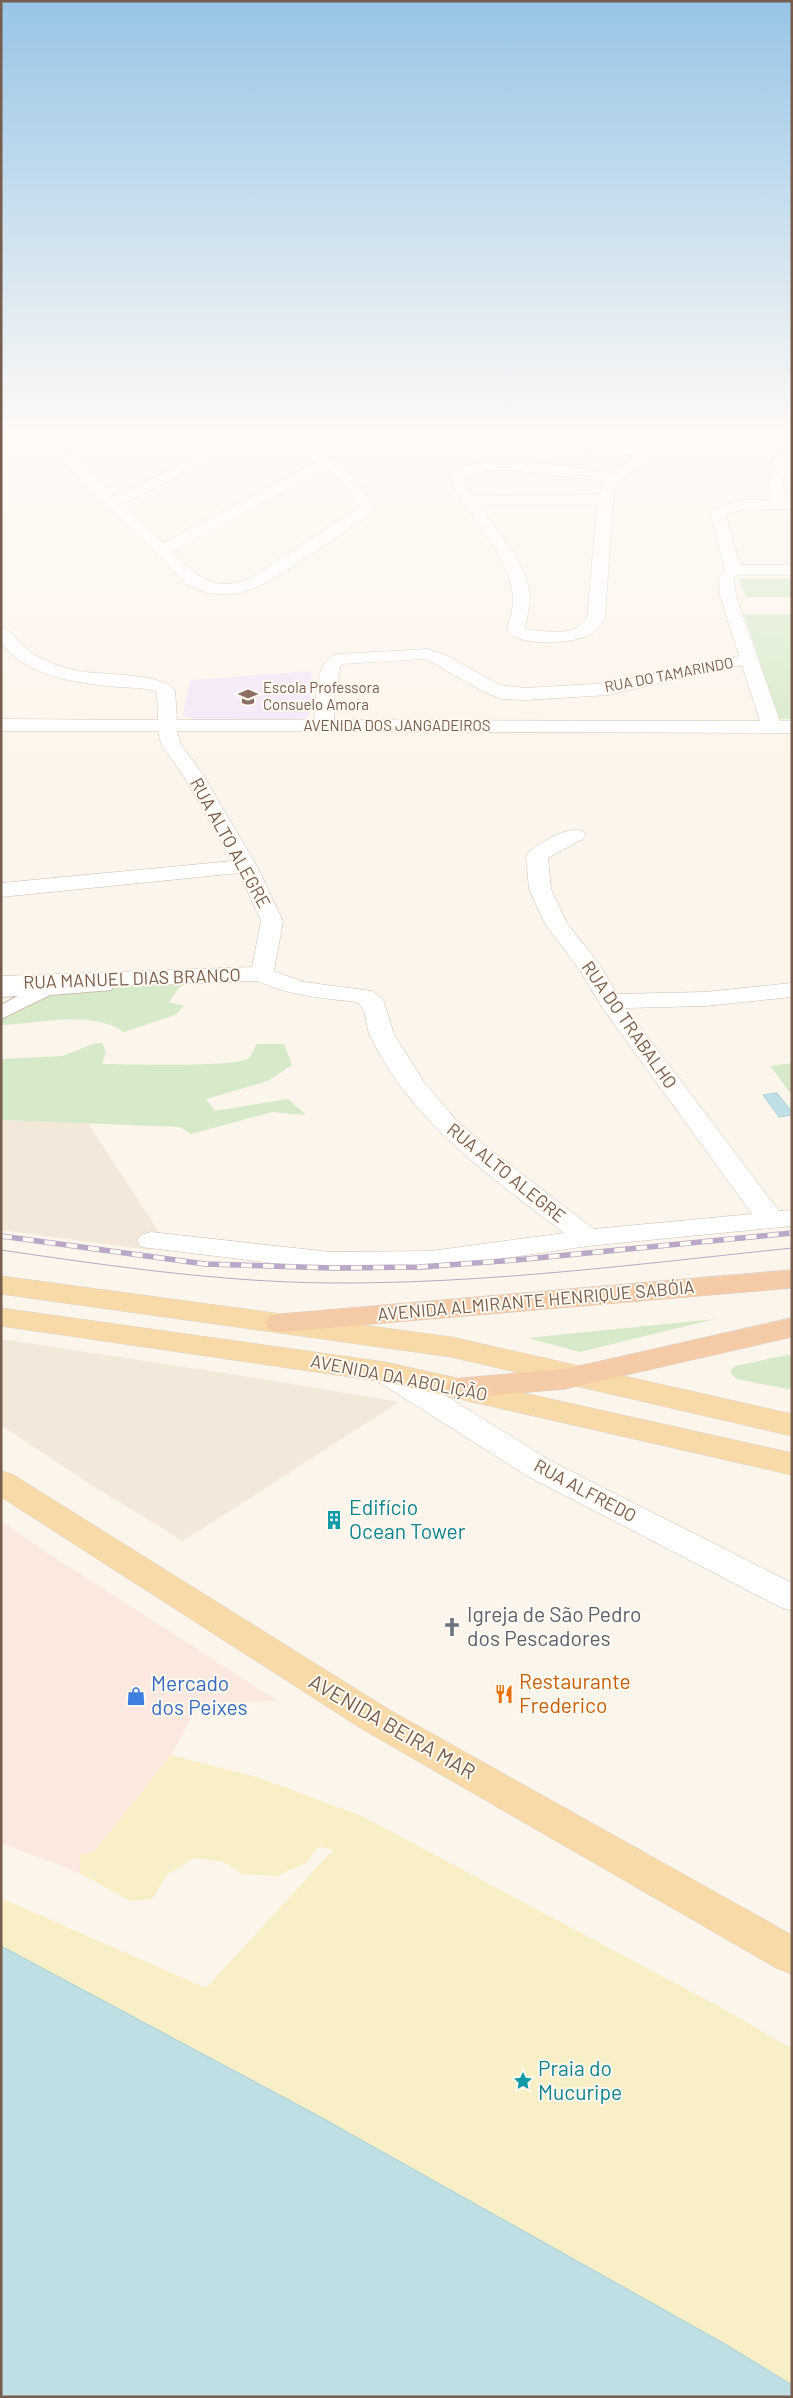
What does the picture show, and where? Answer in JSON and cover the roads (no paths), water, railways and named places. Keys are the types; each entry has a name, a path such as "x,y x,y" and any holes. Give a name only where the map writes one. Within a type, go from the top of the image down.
{"highway":[{"name":"AVENIDA ALMIRANTE HENRIQUE SABÓIA","path":"280,1323 792,1279"},
{"path":"462,1388 509,1386 578,1376 745,1336 792,1327"}],"main road":[{"name":"AVENIDA DA ABOLIÇÃO","path":"1,1285 451,1347 792,1424"},
{"name":"AVENIDA DA ABOLIÇÃO","path":"1,1317 385,1372 792,1464"},
{"name":"AVENIDA BEIRA MAR","path":"1,1482 375,1719 792,1956"}],"street":[{"path":"159,546 192,580 214,589 237,588 255,583 312,546"},
{"path":"163,550 171,546"},
{"path":"498,546 510,565 521,596 516,631 520,634 570,635 589,630 594,625 601,546"},
{"path":"726,546 733,570"},
{"path":"733,570 792,570"},
{"path":"733,570 726,579 728,596 772,727"},
{"path":"1,632 19,652 39,664"},
{"name":"RUA DO TAMARINDO","path":"324,726 325,699 332,663 338,659 428,654 493,689 514,694 609,688 726,662 750,660"},
{"path":"1,664 39,664"},
{"name":"RUA ALTO ALEGRE","path":"39,664 62,672 166,690 168,736 176,754 195,778 246,866 272,921 262,974 286,985 304,989 364,996 374,1004 382,1034 413,1086 446,1125 475,1151 588,1238"},
{"name":"AVENIDA DOS JANGADEIROS","path":"1,725 792,727"},
{"name":"RUA DO TRABALHO","path":"576,835 554,845 537,856 540,889 556,924 592,970 609,1001 781,1219"},
{"path":"1,890 246,866"},
{"name":"RUA MANUEL DIAS BRANCO","path":"1,983 262,974"},
{"path":"1,991 182,982"},
{"path":"1,1012 48,989"},
{"path":"609,1001 705,999 792,990"},
{"path":"151,1241 330,1261 431,1260 588,1238 781,1219"},
{"name":"RUA ALFREDO","path":"385,1372 540,1469 792,1598"}],"water":[{"path":"777,1093 792,1112 792,1115 779,1117 763,1095"},
{"path":"1,1946 315,2114 725,2344 792,2385 792,2397 1,2397"}],"tram line":[{"path":"1,1250 206,1276 248,1280 330,1283 504,1277 792,1248"}],"railway":[{"path":"1,1236 205,1264 333,1268 419,1267 516,1260 792,1233"}],"place":[{"name":"Escola Professora Consuelo Amora","path":"248,697"},
{"name":"Edifício Ocean Tower","path":"334,1520"},
{"name":"Igreja de São Pedro dos Pescadores","path":"452,1627"},
{"name":"Restaurante Frederico","path":"504,1694"},
{"name":"Mercado dos Peixes","path":"136,1696"},
{"name":"Praia do Mucuripe","path":"523,2081"}]}
